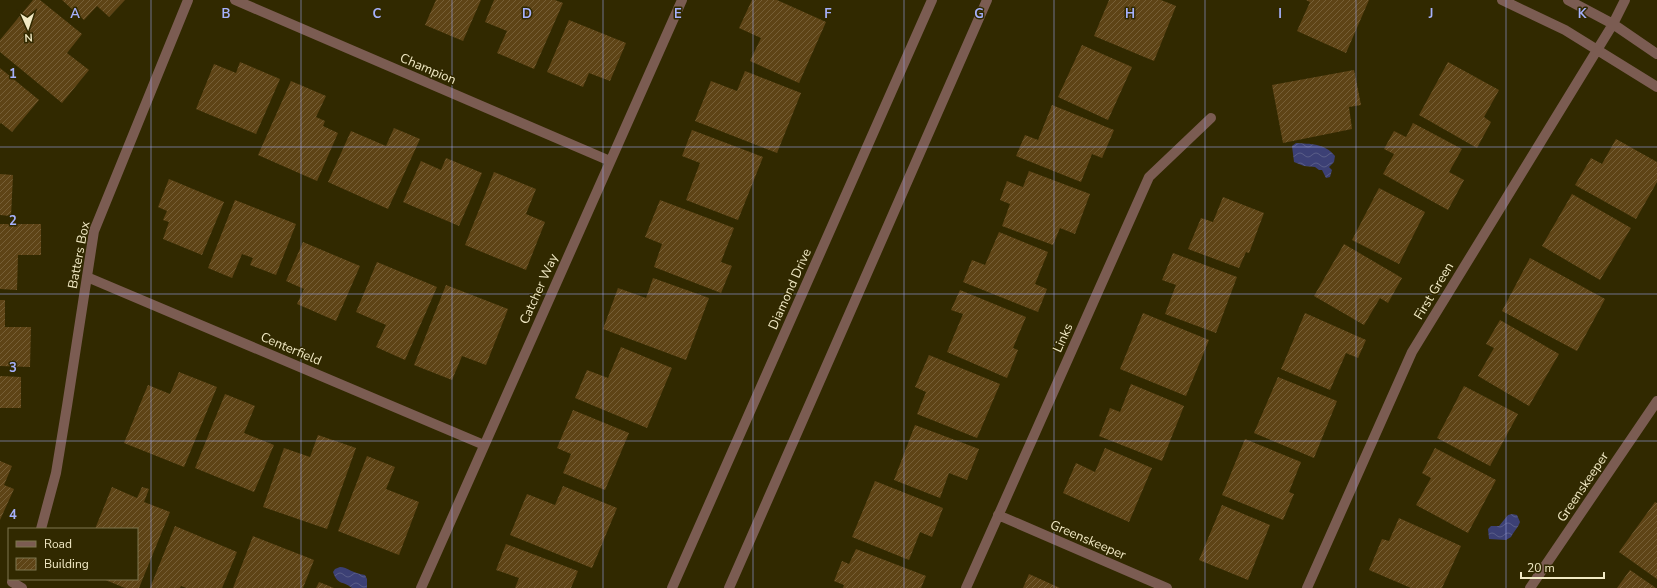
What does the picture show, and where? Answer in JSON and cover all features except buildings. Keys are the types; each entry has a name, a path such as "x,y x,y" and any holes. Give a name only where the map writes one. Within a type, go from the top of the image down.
{"street":[{"name":"Batters Box","path":"41,528 56,473 94,231 188,0"},
{"name":"Champion","path":"235,0 610,161"},
{"name":"Catcher Way","path":"421,588 682,0"},
{"name":"Diamond Drive","path":"672,588 932,0"},
{"path":"729,588 987,0"},
{"path":"1502,0 1565,30 1657,87"},
{"path":"1568,0 1613,24 1657,54"},
{"name":"First Green","path":"1307,588 1412,352 1596,49 1613,24 1625,0"},
{"name":"Links","path":"966,588 1149,177 1211,118"},
{"name":"Centerfield","path":"87,277 484,445"},
{"name":"Greenskeeper","path":"1530,588 1657,401"},
{"name":"Greenskeeper","path":"998,515 1167,588"},
{"path":"12,583 22,588"}],"water":[{"path":"1296,143 1322,146 1335,156 1334,162 1329,167 1332,170 1330,177 1326,178 1322,170 1315,167 1304,166 1294,162 1292,146"},
{"path":"1508,515 1517,515 1520,522 1511,537 1506,540 1489,539 1488,529 1491,526 1499,526"},
{"path":"340,567 365,575 367,579 367,588 352,588 339,581 333,572 335,569"}]}
